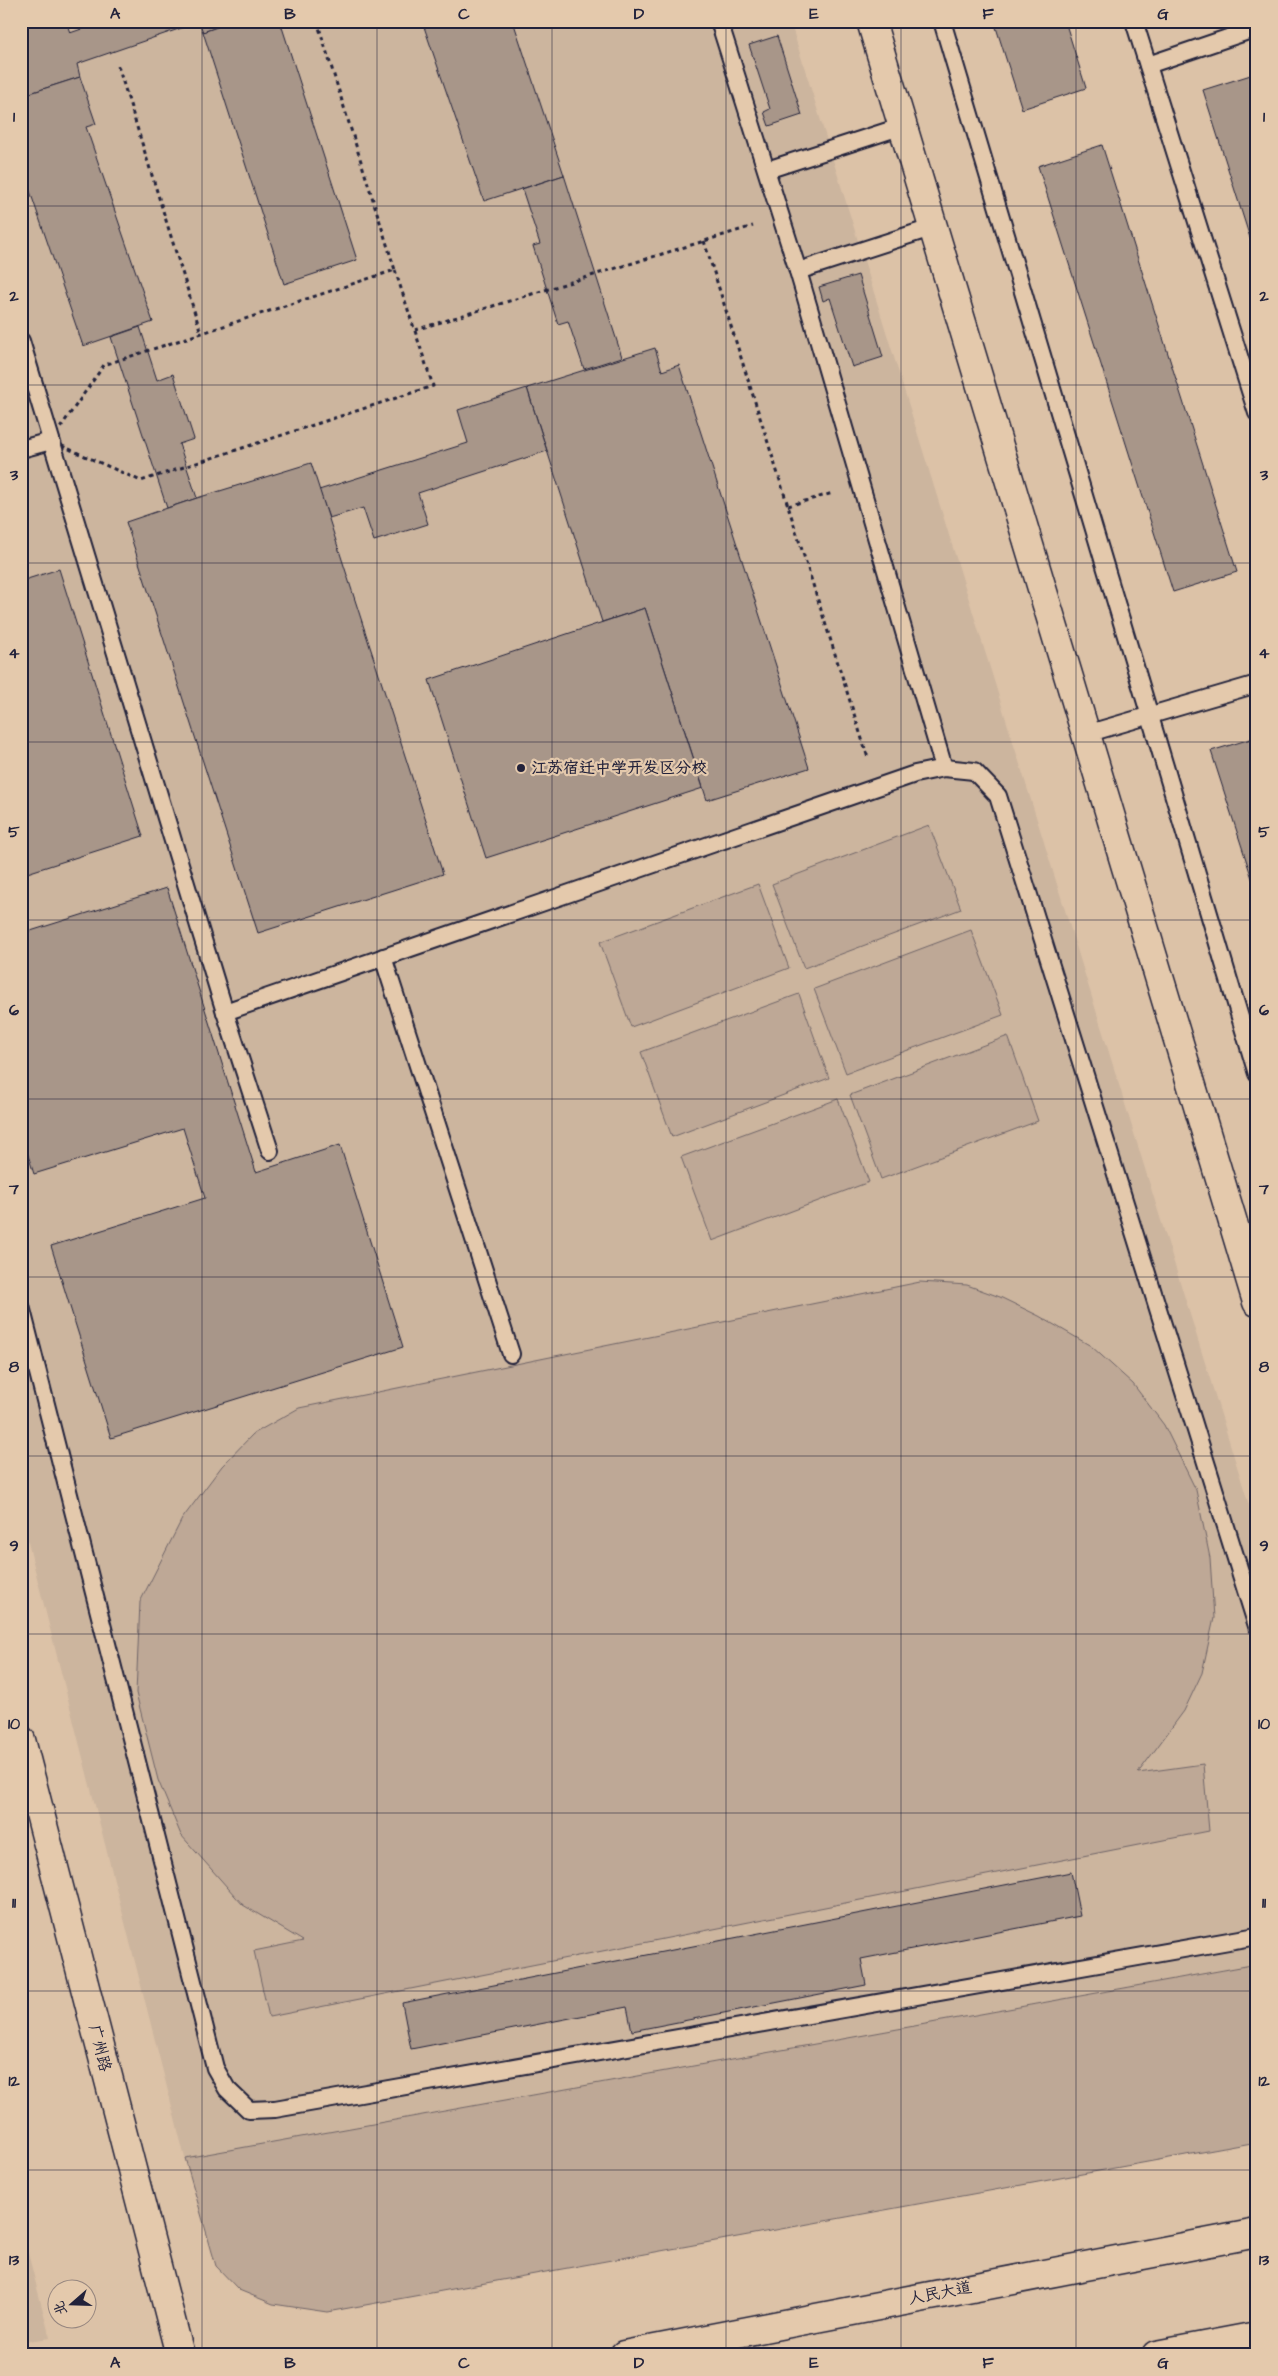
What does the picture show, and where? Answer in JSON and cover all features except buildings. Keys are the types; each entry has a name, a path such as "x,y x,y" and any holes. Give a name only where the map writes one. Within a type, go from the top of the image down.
{"street":[{"path":"871,21 1257,1302"},
{"name":"广州路","path":"21,1740 180,2355"},
{"name":"人民大道","path":"624,2355 1257,2233"},
{"path":"1156,2355 1257,2336"}],"lane":[{"path":"719,21 798,271 944,768"},
{"path":"942,21 1257,1074"},
{"path":"1134,21 1257,413"},
{"path":"1148,65 1257,28"},
{"path":"767,170 903,126"},
{"path":"798,271 934,227"},
{"path":"21,341 225,1012 270,1151"},
{"path":"21,449 51,440"},
{"path":"1086,734 1257,684"},
{"path":"225,1012 915,774 944,768 974,771 998,796 1257,1626"},
{"path":"383,957 511,1354"},
{"path":"21,1306 215,2068 227,2089 249,2110 275,2109 1257,1936"}],"path":[{"path":"318,21 433,386 140,481 51,440 104,365 395,270"},
{"path":"118,66 202,333"},
{"path":"415,330 781,217"},
{"path":"704,241 877,787"},
{"path":"788,506 861,484"}],"shaded area":[{"name":"江苏宿迁中学开发区分校","path":"21,21 790,21 1257,1531 1257,1964 185,2158 21,1515"},
{"path":"929,825 961,909 804,968 772,884"},
{"path":"758,884 789,968 631,1027 600,942"},
{"path":"971,930 1003,1015 846,1073 814,989"},
{"path":"799,994 829,1078 672,1137 641,1052"},
{"path":"1008,1036 1038,1121 881,1179 850,1095"},
{"path":"838,1099 869,1182 712,1241 681,1157"},
{"path":"920,1282 967,1285 1000,1297 1039,1316 1091,1346 1133,1384 1164,1425 1196,1490 1210,1558 1214,1618 1202,1673 1184,1711 1138,1773 1203,1764 1209,1831 269,2017 254,1951 303,1941 243,1905 181,1835 158,1780 136,1693 140,1602 182,1519 222,1466 253,1434 299,1408"},
{"path":"1257,1964 1257,2142 327,2312 273,2304 239,2290 216,2266 185,2158"},
{"path":"21,2226 50,2338 21,2342"}],"place":[{"name":"江苏宿迁中学开发区分校","path":"521,768"}]}
